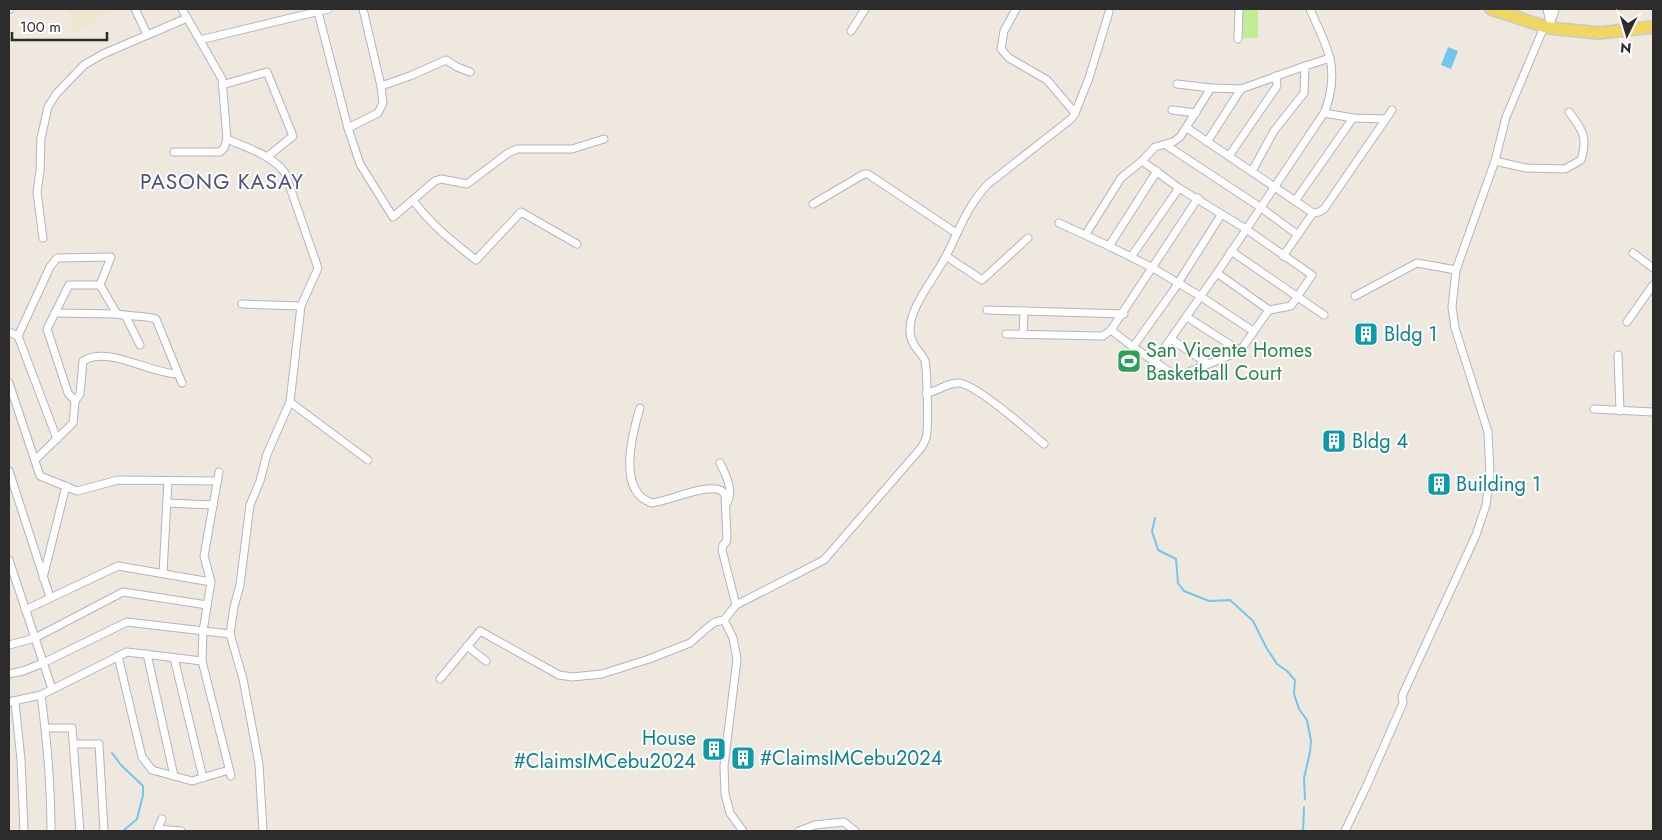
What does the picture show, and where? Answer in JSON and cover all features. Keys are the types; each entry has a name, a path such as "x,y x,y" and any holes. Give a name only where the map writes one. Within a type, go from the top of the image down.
{"main road":[{"path":"1491,9 1548,26 1599,32 1653,27"}],"street":[{"path":"135,9 147,34"},
{"path":"174,152 220,152 224,148 227,139 222,79 182,9"},
{"path":"200,40 328,9"},
{"path":"348,128 378,113 383,103 381,86 363,9"},
{"path":"851,31 865,9"},
{"path":"1016,9 1004,31 1001,49 1009,58 1047,80 1075,113"},
{"path":"1238,39 1239,9"},
{"path":"1155,361 1217,273 1324,113 1330,95 1330,58 1310,9"},
{"path":"1547,9 1548,26"},
{"path":"1345,831 1403,703 1402,696 1476,535 1486,506 1490,476 1488,432 1454,328 1452,307 1456,270 1495,160 1506,117 1554,16 1555,9"},
{"path":"318,12 348,128 360,164 394,217 435,181 441,179 467,184 508,153 517,149 572,150 604,139"},
{"path":"440,679 480,631 559,675 572,677 602,674 690,643 707,628 716,622 724,620 736,605 824,560 921,448 926,438 928,425 924,360 911,340 910,331 911,322 918,304 980,193 988,184 1071,119 1075,113 1089,78 1109,12"},
{"path":"43,238 37,192 41,138 48,107 56,94 84,65 103,54 186,18"},
{"path":"1177,84 1241,89 1330,58"},
{"path":"381,86 446,60 457,68 470,72"},
{"path":"1252,172 1274,131 1304,93 1305,66"},
{"path":"222,85 267,72 292,136 267,157"},
{"path":"1229,156 1277,86 1276,76"},
{"path":"1086,234 1121,178 1156,147 1166,145 1180,137 1211,88"},
{"path":"1207,142 1241,89"},
{"path":"1172,110 1196,113"},
{"path":"1187,128 1295,201 1313,212 1319,212 1324,209 1392,110"},
{"path":"1495,160 1526,168 1565,169 1581,160 1586,146 1581,128 1569,112"},
{"path":"1324,113 1353,118 1385,119"},
{"path":"1295,201 1353,118"},
{"path":"227,139 267,157 280,166 285,173 318,268 301,306 290,402 267,454 260,481 250,505 240,585 230,634 243,680 258,764 263,831"},
{"path":"1166,145 1260,207 1298,235"},
{"path":"1111,330 1177,377 1240,351 1268,310 1291,306 1312,275 1246,229 1179,188 1142,161"},
{"path":"1109,246 1157,171"},
{"path":"813,204 864,174 868,174 956,233"},
{"path":"1131,257 1179,188"},
{"path":"1006,334 1103,336 1111,330 1124,314 1198,198"},
{"path":"413,200 424,215 476,260 521,212 577,244"},
{"path":"1283,256 1313,212"},
{"path":"1133,347 1221,215"},
{"path":"1059,223 1086,234 1153,268 1253,331"},
{"path":"946,256 982,280 1028,238"},
{"path":"1231,251 1324,315"},
{"path":"1633,253 1653,268"},
{"path":"18,336 50,267 57,258 111,257 100,284"},
{"path":"1355,296 1417,263 1456,270"},
{"path":"1217,273 1268,310"},
{"path":"75,401 68,393 46,329 69,285 100,284"},
{"path":"100,284 140,344"},
{"path":"1627,322 1653,285"},
{"path":"242,304 301,306"},
{"path":"987,310 1124,314"},
{"path":"1023,334 1024,311"},
{"path":"55,313 146,316 156,319 182,383"},
{"path":"1187,317 1240,351"},
{"path":"9,332 18,336 57,439"},
{"path":"1171,339 1208,364"},
{"path":"1618,355 1620,411"},
{"path":"35,460 73,423 75,401 80,394 82,361 91,356 128,360 168,374 178,374"},
{"path":"9,383 40,476 77,491 118,480 217,481"},
{"path":"926,394 952,383 967,385 1001,408 1044,444"},
{"path":"290,402 368,460"},
{"path":"640,408 633,430 629,462 636,492 644,500 652,503 705,490 721,490 725,495 727,537 726,542 722,545 722,550 736,605"},
{"path":"1594,409 1653,412"},
{"path":"720,463 730,490 729,500 726,505"},
{"path":"9,471 50,597"},
{"path":"118,656 142,757 152,770 192,781 230,773 202,661 203,631 211,582 204,556 219,472"},
{"path":"163,574 168,481"},
{"path":"43,578 66,486"},
{"path":"167,504 213,505"},
{"path":"9,560 52,689"},
{"path":"25,610 118,566 211,582"},
{"path":"9,645 34,638 123,592 207,605"},
{"path":"724,620 733,638 737,659 724,766 725,794 730,813 743,831"},
{"path":"9,674 23,672 127,622 230,634"},
{"path":"467,646 486,661"},
{"path":"24,831 21,760 12,702 41,695 128,652 202,661"},
{"path":"147,654 174,776"},
{"path":"174,658 203,778"},
{"path":"41,695 46,728 51,831"},
{"path":"46,728 72,728 80,831"},
{"path":"74,744 99,744 104,831"},
{"path":"162,819 158,830 181,831"},
{"path":"799,831 815,826 844,822 855,831"}],"shaded area":[{"path":"69,9 113,9 77,31 73,28"}],"green space":[{"path":"1243,9 1258,9 1258,38 1243,38"}],"water":[{"path":"1448,47 1458,51 1451,69 1441,65"}],"waterway":[{"path":"1155,518 1152,531 1158,550 1176,559 1178,583 1184,591 1209,601 1230,600 1253,621 1277,664 1295,680 1294,694 1299,709 1307,720 1311,741 1304,778 1305,799"},
{"path":"112,753 121,765 143,786 143,795 137,819 123,831"},
{"path":"1303,831 1304,807"}],"place":[{"name":"Bldg 1","path":"1366,334"},
{"name":"San Vicente Homes Basketball Court","path":"1129,361"},
{"name":"Bldg 4","path":"1334,441"},
{"name":"Building 1","path":"1439,484"},
{"name":"House #ClaimsIMCebu2024","path":"714,749"},
{"name":"#ClaimsIMCebu2024","path":"743,758"}],"district":[{"name":"PASONG KASAY","path":"222,182"}]}
